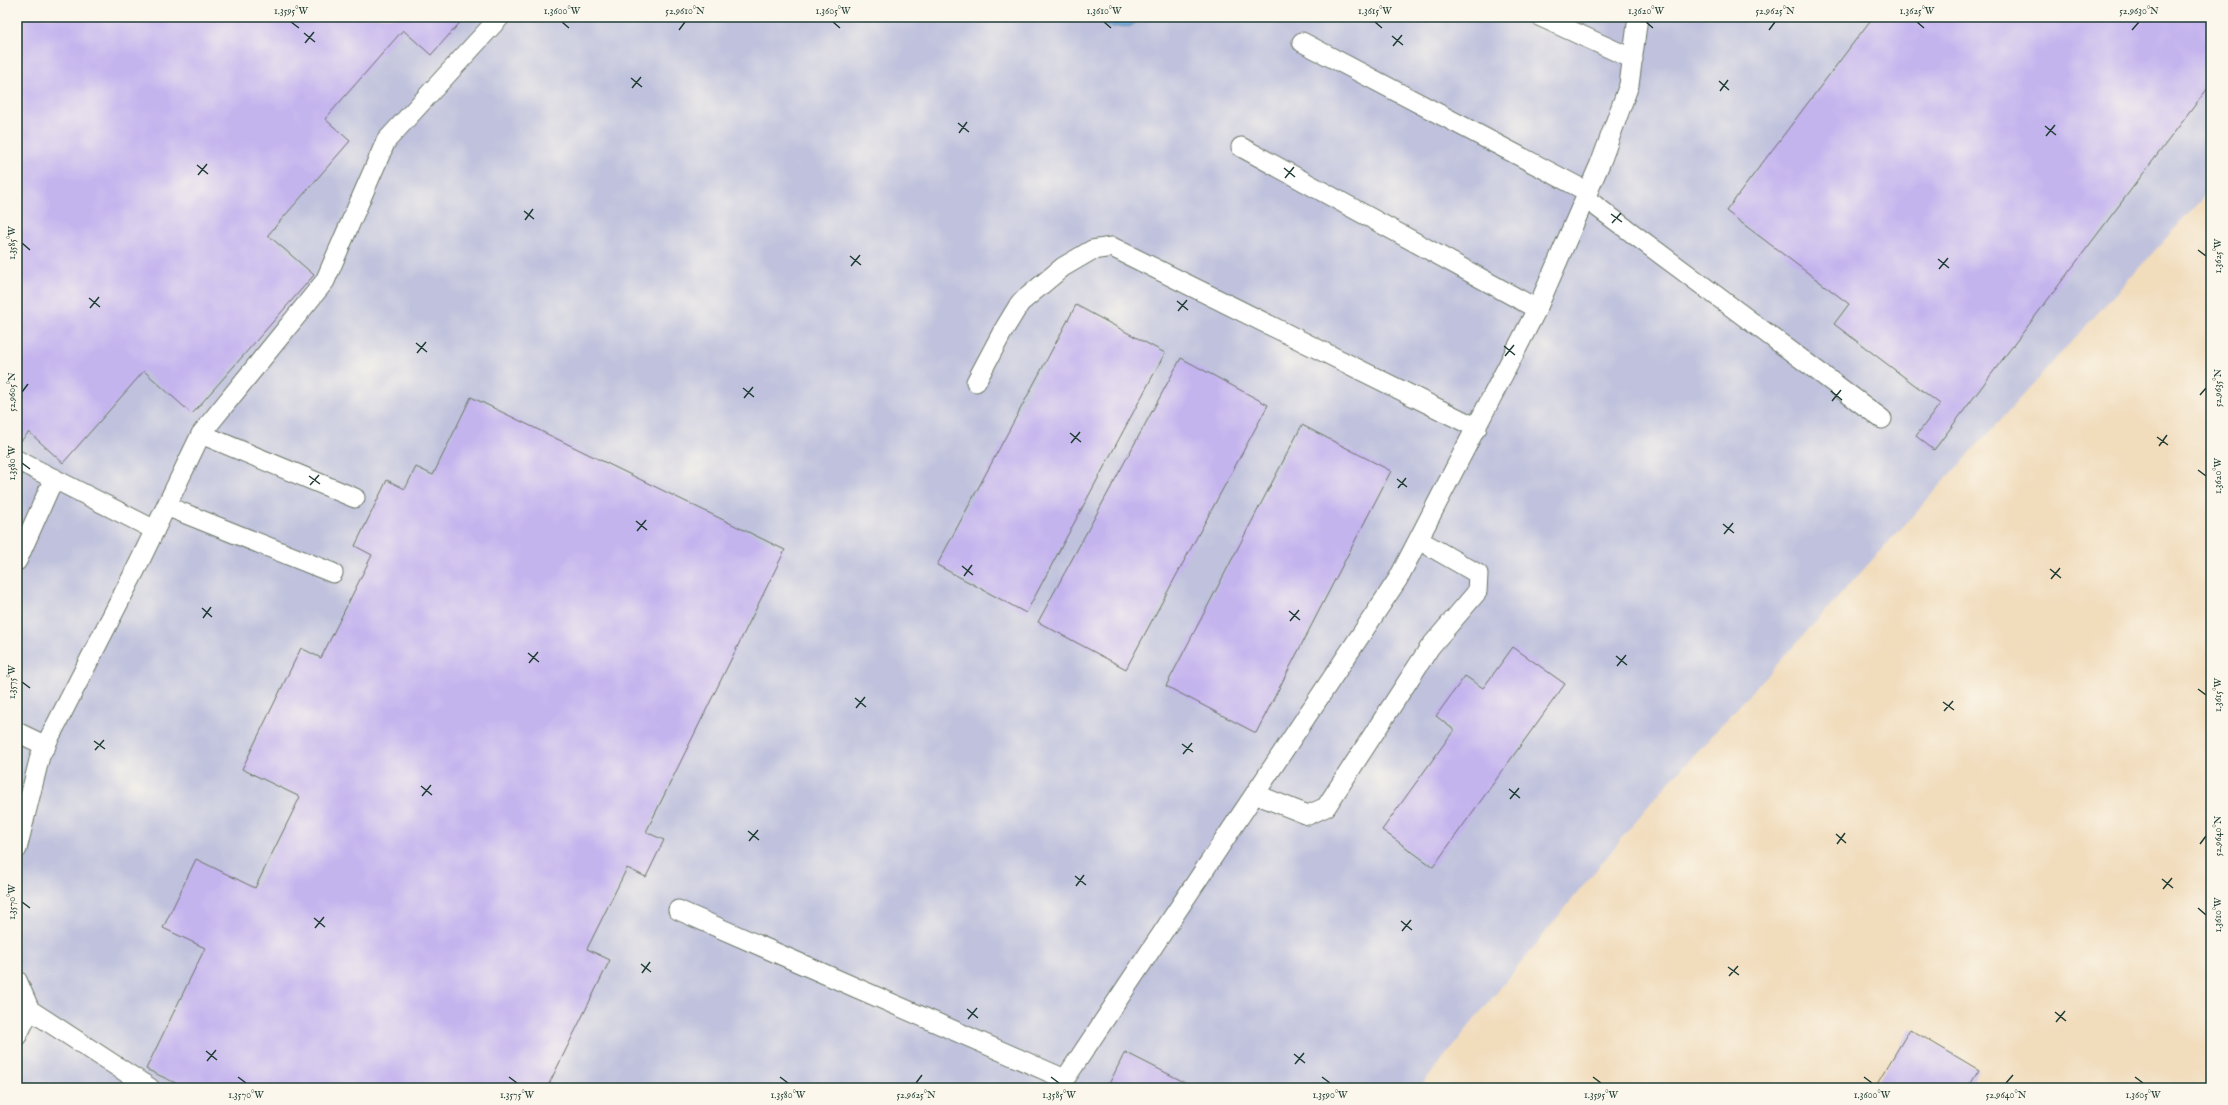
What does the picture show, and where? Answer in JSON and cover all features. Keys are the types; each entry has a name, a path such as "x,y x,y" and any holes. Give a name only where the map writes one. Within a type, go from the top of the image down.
{"lane":[{"path":"17,850 40,756 155,530 201,434 324,281 386,141 500,17"},
{"path":"1541,17 1633,59"},
{"path":"678,910 1062,1084 1398,580 1537,309 1586,195 1629,85 1638,17"},
{"path":"1302,42 1586,195 1882,419"},
{"path":"1241,147 1537,309"},
{"path":"976,382 1003,331 1020,303 1063,267 1092,250 1112,247 1477,428"},
{"path":"201,434 355,498"},
{"path":"17,460 155,530"},
{"path":"17,561 54,478"},
{"path":"166,506 333,573"},
{"path":"1255,794 1308,815 1326,807 1430,647 1476,592 1478,574 1418,540"},
{"path":"17,732 46,746"},
{"path":"18,982 30,1010 150,1088"},
{"path":"17,1036 30,1010"}],"shaded area":[{"path":"17,17 2211,17 2211,189 1653,800 1419,1088 17,1088"}],"water":[{"path":"1096,17 1141,17 1131,26 1109,27"}],"building":[{"path":"17,17 465,17 431,55 403,30 325,119 350,141 268,235 314,275 192,414 144,371 63,463 29,432 19,443 17,441"},
{"path":"1873,17 2211,17 2211,84 1934,450 1916,436 1940,404 1834,324 1849,304 1726,211"},
{"path":"1076,305 1165,353 1026,613 937,565"},
{"path":"1181,358 1268,405 1126,669 1038,622"},
{"path":"471,397 785,550 646,832 664,840 646,877 627,868 587,949 610,960 547,1088 186,1088 146,1069 205,948 163,928 196,859 255,888 300,797 242,769 301,648 321,658 372,555 355,546 387,480 405,489 416,467 433,475"},
{"path":"1302,425 1391,471 1256,733 1166,686"},
{"path":"1513,647 1565,684 1433,867 1382,830 1454,730 1436,716 1465,676 1483,688"},
{"path":"1910,1029 1979,1070 1968,1088 1884,1088 1877,1084"},
{"path":"1125,1052 1192,1086 1191,1088 1107,1088"}]}
